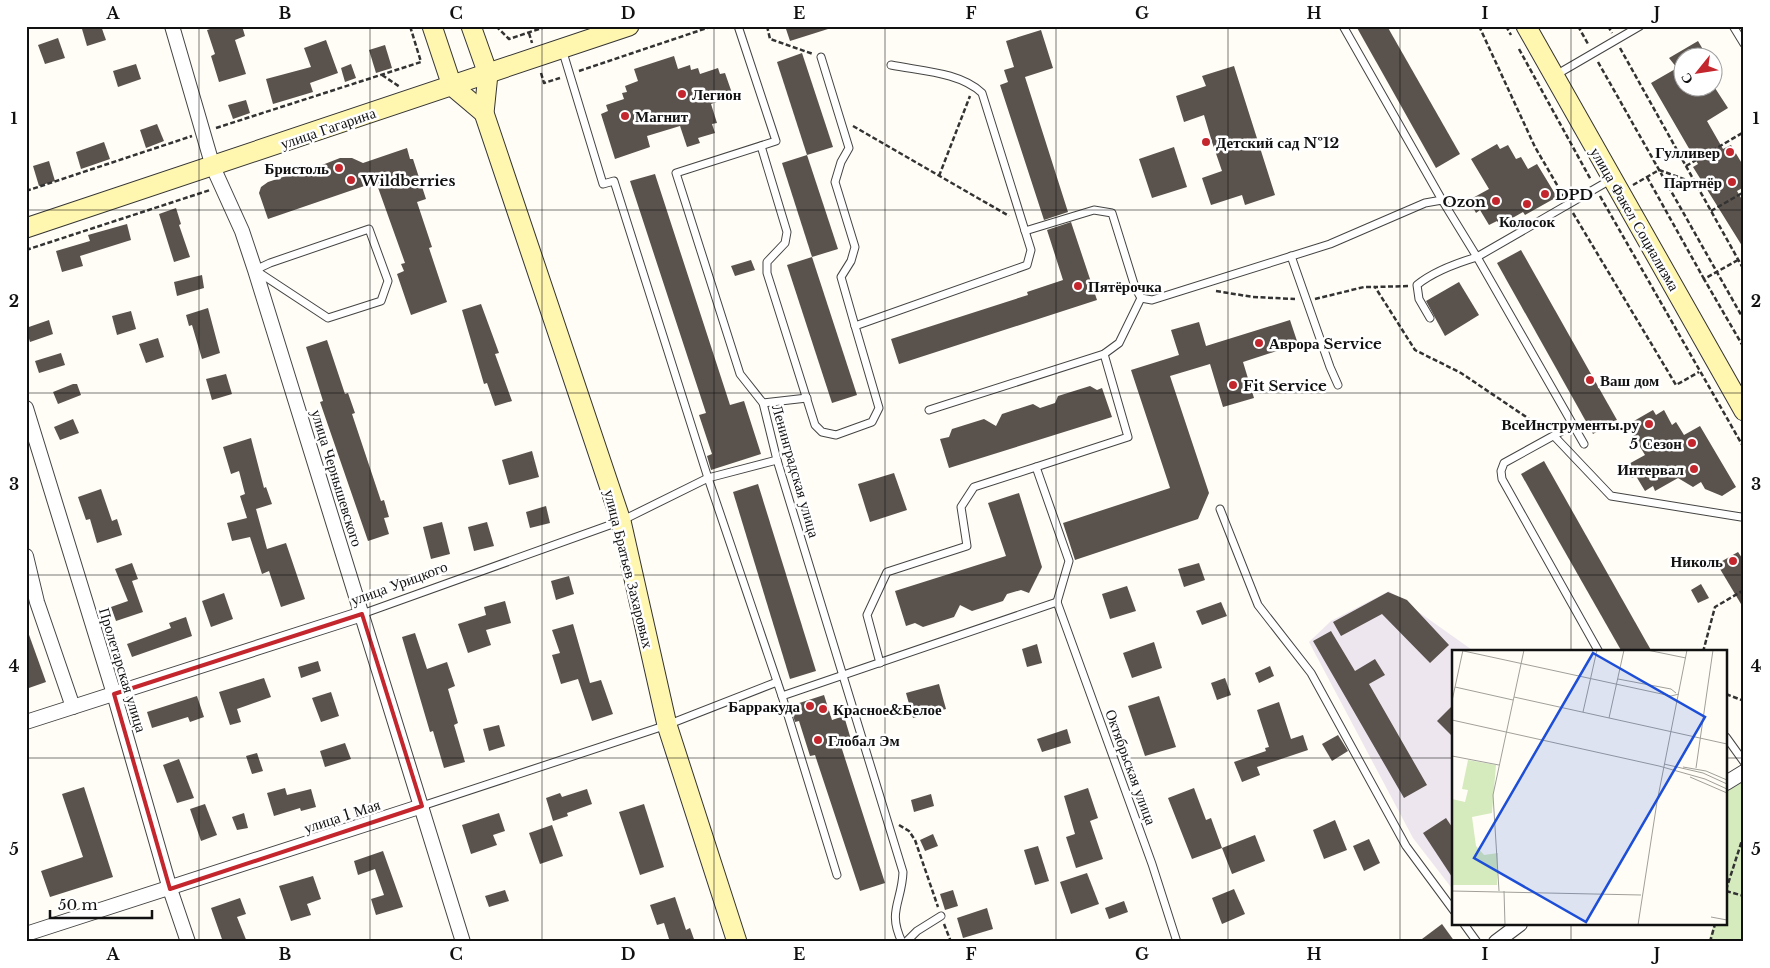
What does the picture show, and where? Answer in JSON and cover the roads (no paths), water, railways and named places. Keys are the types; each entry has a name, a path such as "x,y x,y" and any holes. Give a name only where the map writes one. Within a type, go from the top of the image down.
{"main road":[{"path":"432,26 452,86 484,113"},
{"path":"471,26 488,74"},
{"name":"улица Гагарина","path":"26,228 562,49 606,30 629,26"},
{"name":"улица Факел Социализма","path":"1526,26 1744,411"},
{"name":"улица Братьев Захаровых","path":"488,74 484,113 621,521 666,725 737,942"}],"street":[{"name":"улица Чернышевского","path":"172,26 213,167 242,232 255,270 463,942"},
{"name":"Пролетарская улица","path":"26,408 114,694 170,889 188,942"},
{"path":"26,556 37,602 72,707"},
{"name":"улица Урицкого","path":"26,722 362,614"},
{"path":"1728,782 1744,772"},
{"name":"улица 1 Мая","path":"26,934 422,806"},
{"path":"1496,942 1517,926"}],"lane":[{"path":"738,26 776,141 761,146 786,232 785,243 767,262 767,273 815,425 822,432 836,435 872,422 879,408 840,276 851,261 855,247 835,182 841,162 849,148 821,57"},
{"path":"1343,26 1584,444"},
{"path":"1554,76 1640,26"},
{"path":"1733,26 1744,44"},
{"path":"562,49 603,184 614,181 708,478 782,696 837,875"},
{"path":"855,326 1027,265 1032,250 982,93 974,86 952,78 891,65"},
{"name":"Ленинградская улица","path":"761,146 676,173 740,374 762,404 777,460 888,819 903,872 903,884 894,912 895,927 902,942"},
{"path":"1430,318 1420,299 1418,285 1425,279 1461,262 1477,257 1595,189 1616,186"},
{"path":"1141,298 1152,300 1330,244 1425,203 1442,200"},
{"path":"1024,228 1094,210 1112,213 1135,287 1141,298"},
{"path":"369,229 388,281 381,301 328,318 255,270 270,263 369,229"},
{"path":"1291,256 1338,385"},
{"path":"929,410 1104,354 1119,343 1141,298"},
{"path":"880,663 867,615 887,572 967,546 962,507 974,487 1128,437 1104,354"},
{"path":"762,404 807,398"},
{"path":"1573,425 1504,463 1501,471 1502,479 1598,650"},
{"path":"1554,436 1611,496 1743,518"},
{"name":"улица Урицкого","path":"362,614 621,521 708,478 777,460"},
{"path":"782,696 1057,602 1068,561 1036,467"},
{"path":"1220,509 1258,605 1311,673 1406,846 1452,907"},
{"name":"Октябрьская улица","path":"1057,602 1152,864 1177,942"},
{"name":"улица 1 Мая","path":"422,806 666,725 777,682"},
{"path":"1728,740 1744,762"},
{"path":"906,942 917,931 942,916"},
{"path":"1465,926 1476,942"}],"place":[{"name":"Легион","path":"682,94"},
{"name":"Магнит","path":"625,116"},
{"name":"Детский сад №12","path":"1206,142"},
{"name":"Гулливер","path":"1730,152"},
{"name":"Бристоль","path":"339,168"},
{"name":"Wildberries","path":"351,180"},
{"name":"Партнёр","path":"1732,182"},
{"name":"DPD","path":"1545,194"},
{"name":"Ozon","path":"1496,201"},
{"name":"Колосок","path":"1527,204"},
{"name":"Пятёрочка","path":"1078,286"},
{"name":"Аврора Service","path":"1259,343"},
{"name":"Ваш дом","path":"1590,380"},
{"name":"Fit Service","path":"1233,385"},
{"name":"ВсеИнструменты.ру","path":"1649,424"},
{"name":"5 Сезон","path":"1692,443"},
{"name":"Интервал","path":"1694,469"},
{"name":"Николь","path":"1733,561"},
{"name":"Барракуда","path":"810,706"},
{"name":"Красное&Белое","path":"823,709"},
{"name":"Глобал Эм","path":"818,740"}]}
